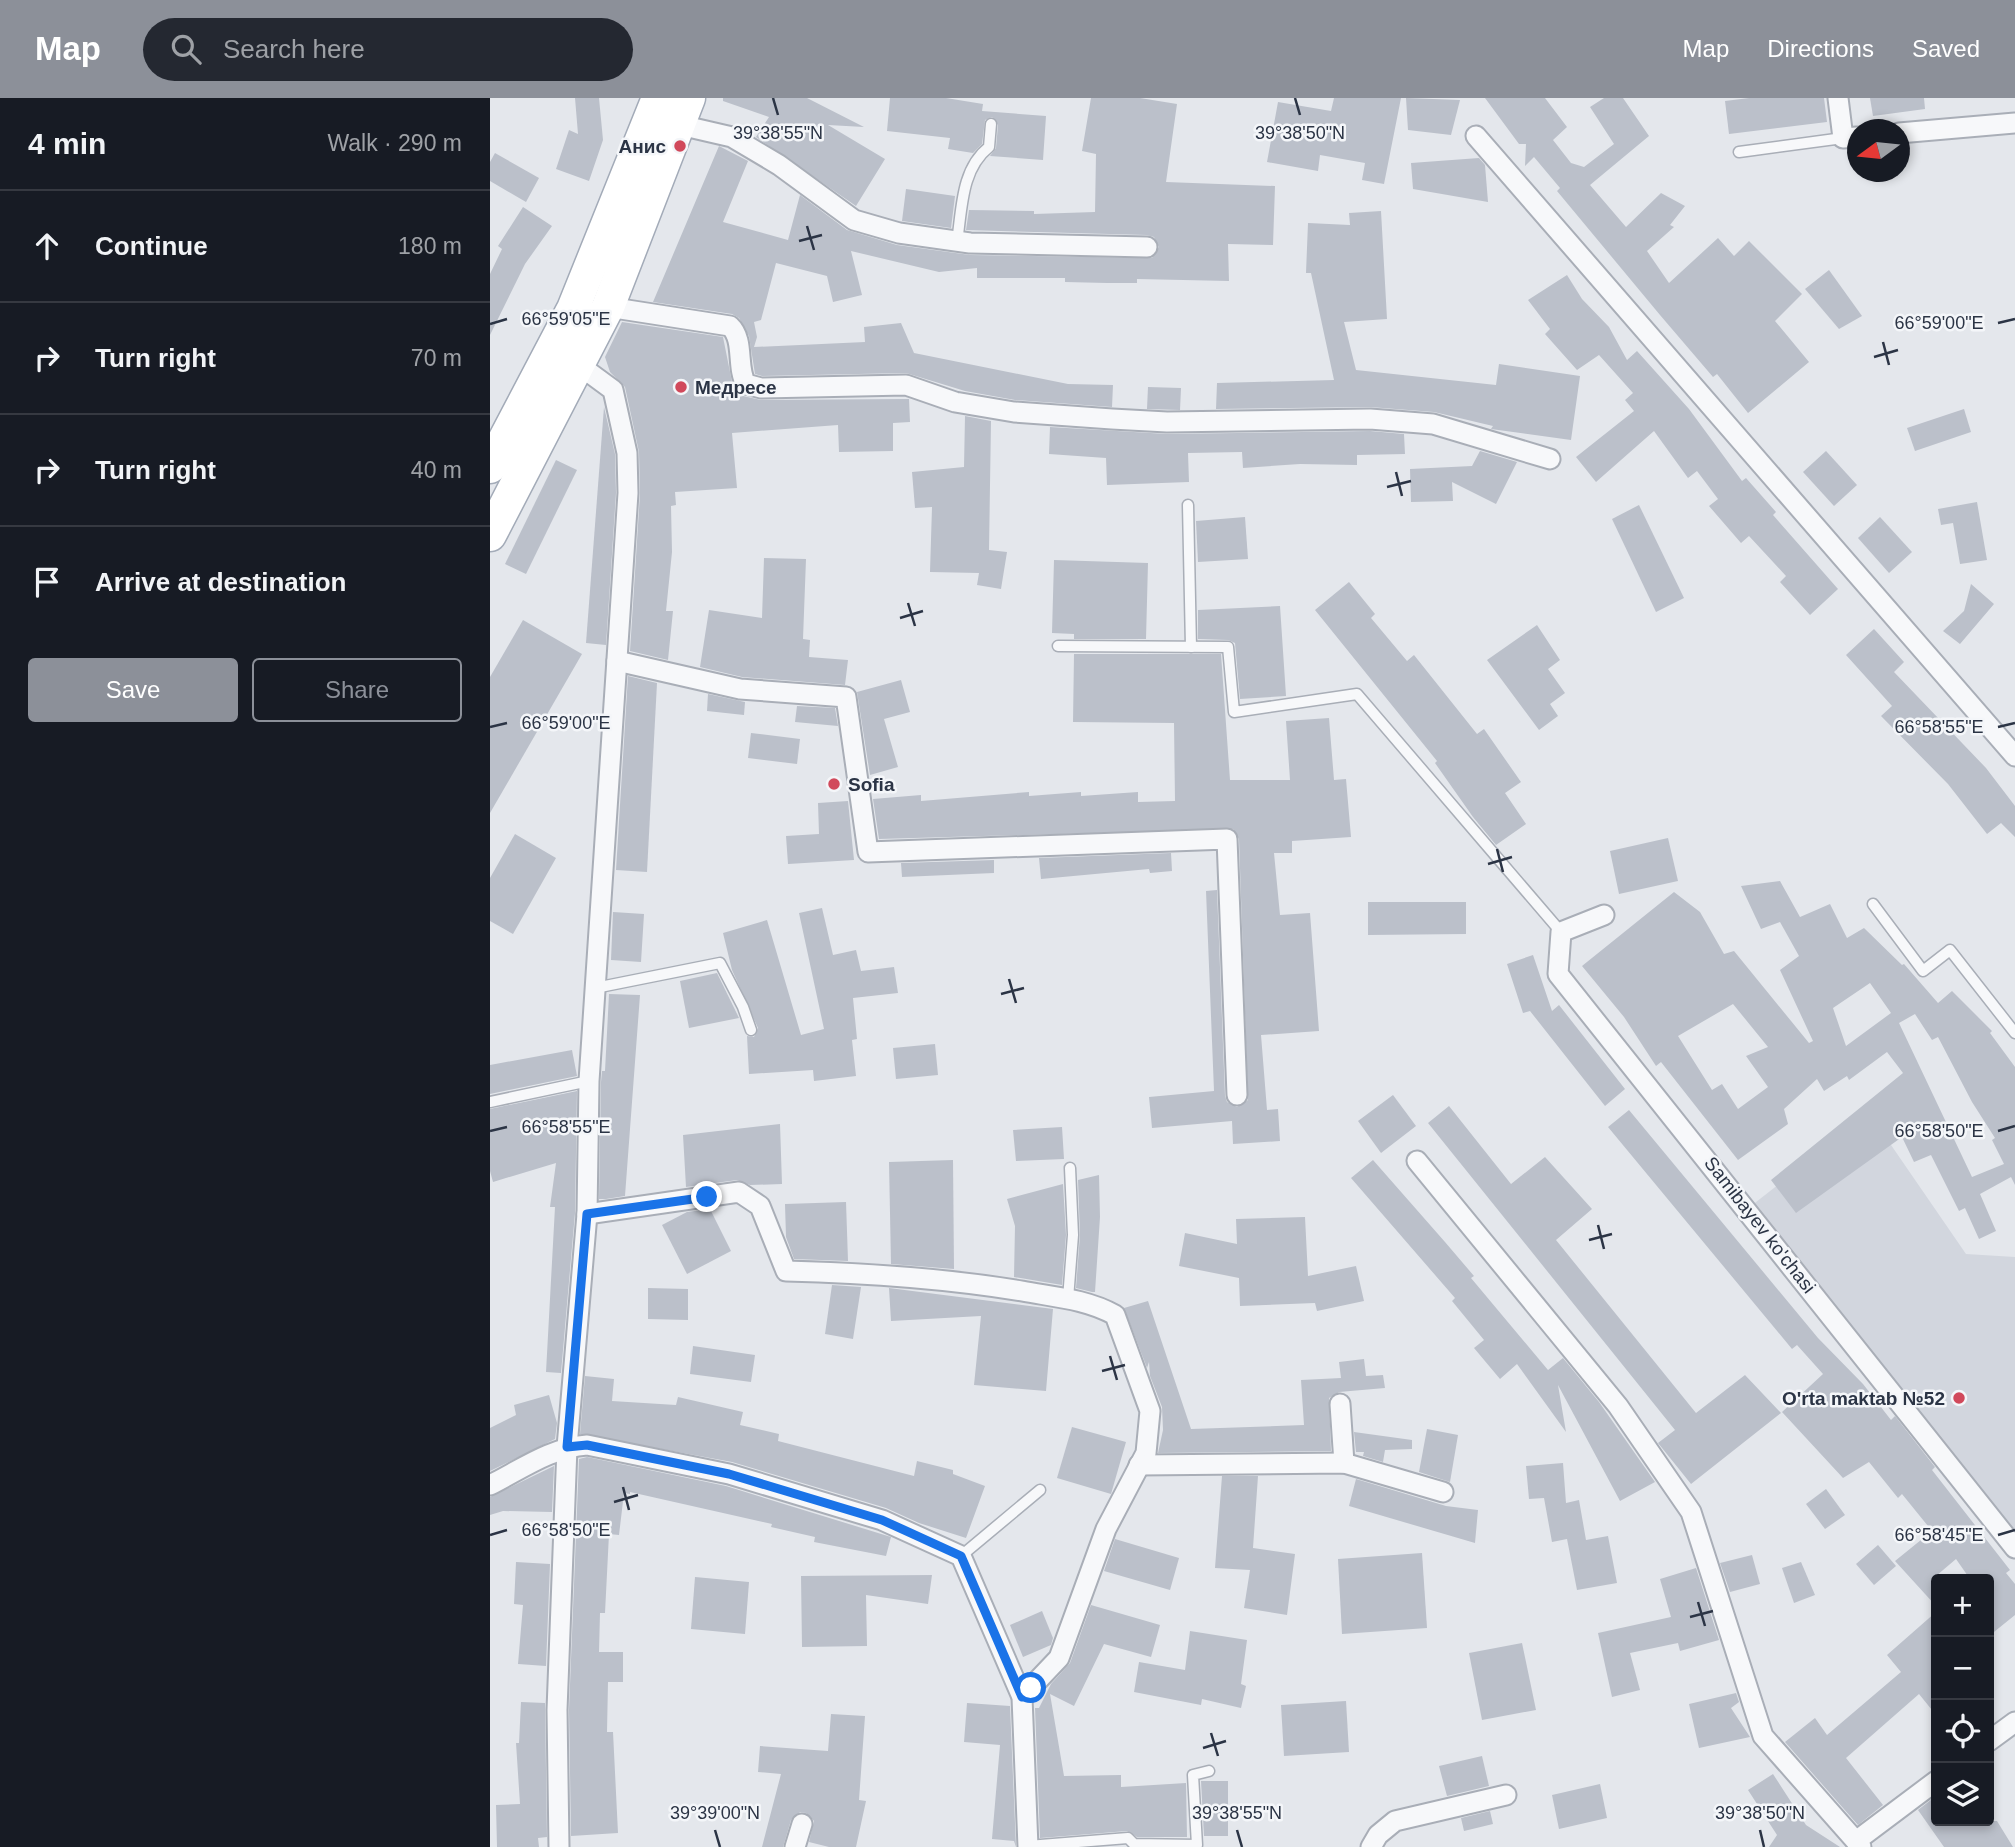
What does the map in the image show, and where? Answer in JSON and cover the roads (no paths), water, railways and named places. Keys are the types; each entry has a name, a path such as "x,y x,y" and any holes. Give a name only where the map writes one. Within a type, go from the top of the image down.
{"main road":[{"path":"490,467 573,310 658,98"},
{"path":"490,535 608,307 684,111"}],"street":[{"path":"1839,98 1847,127"},
{"path":"684,111 779,165 854,220 923,238 957,242 1147,247"},
{"path":"1910,132 2015,122"},
{"path":"1476,136 2015,756"},
{"path":"608,307 730,327 737,338 742,377 747,384 761,387 906,385 956,402 1002,410 1112,419 1167,422 1370,419 1433,424 1550,459"},
{"path":"559,1847 557,1710 567,1447 587,1214 589,1081 594,988 626,543 627,453 613,390 579,365"},
{"path":"617,661 740,689 846,697 869,852 1227,839 1237,1095"},
{"path":"1561,932 1604,915"},
{"name":"Samibayev ko'chasi","path":"1561,932 1558,974 2015,1548"},
{"path":"1417,1161 1618,1406 1691,1512 1763,1735 1859,1844 1931,1785"},
{"path":"587,1214 739,1192 760,1206 786,1271 881,1273 956,1280 1093,1303 1115,1315 1150,1410 1146,1452 1106,1529 1059,1658 1022,1697"},
{"path":"1340,1404 1344,1463"},
{"path":"490,1485 520,1467 567,1447 587,1445 729,1474 882,1520 961,1556 1022,1697 1028,1846"},
{"path":"1139,1465 1344,1463 1443,1492"},
{"path":"1994,1737 2015,1722"},
{"path":"1371,1847 1378,1835 1395,1821 1506,1795"},
{"path":"795,1847 802,1824"}],"lane":[{"path":"957,242 965,185 977,157 989,147 991,124"},
{"path":"1739,152 1847,138"},
{"path":"1188,505 1191,647"},
{"path":"1058,646 1228,647 1234,712 1357,694 1561,932"},
{"path":"1872,904 1923,971 1950,950 2015,1033"},
{"path":"594,988 720,963 743,1007 751,1030"},
{"path":"490,1102 589,1081"},
{"path":"1068,1299 1073,1235 1070,1168"},
{"path":"961,1556 1040,1490"},
{"path":"1028,1846 1128,1838 1134,1844 1197,1845 1193,1775 1209,1771"}],"place":[{"name":"Анис","path":"680,146"},
{"name":"Медресе","path":"681,387"},
{"name":"Sofia","path":"834,784"},
{"name":"O'rta maktab №52","path":"1959,1398"}]}
